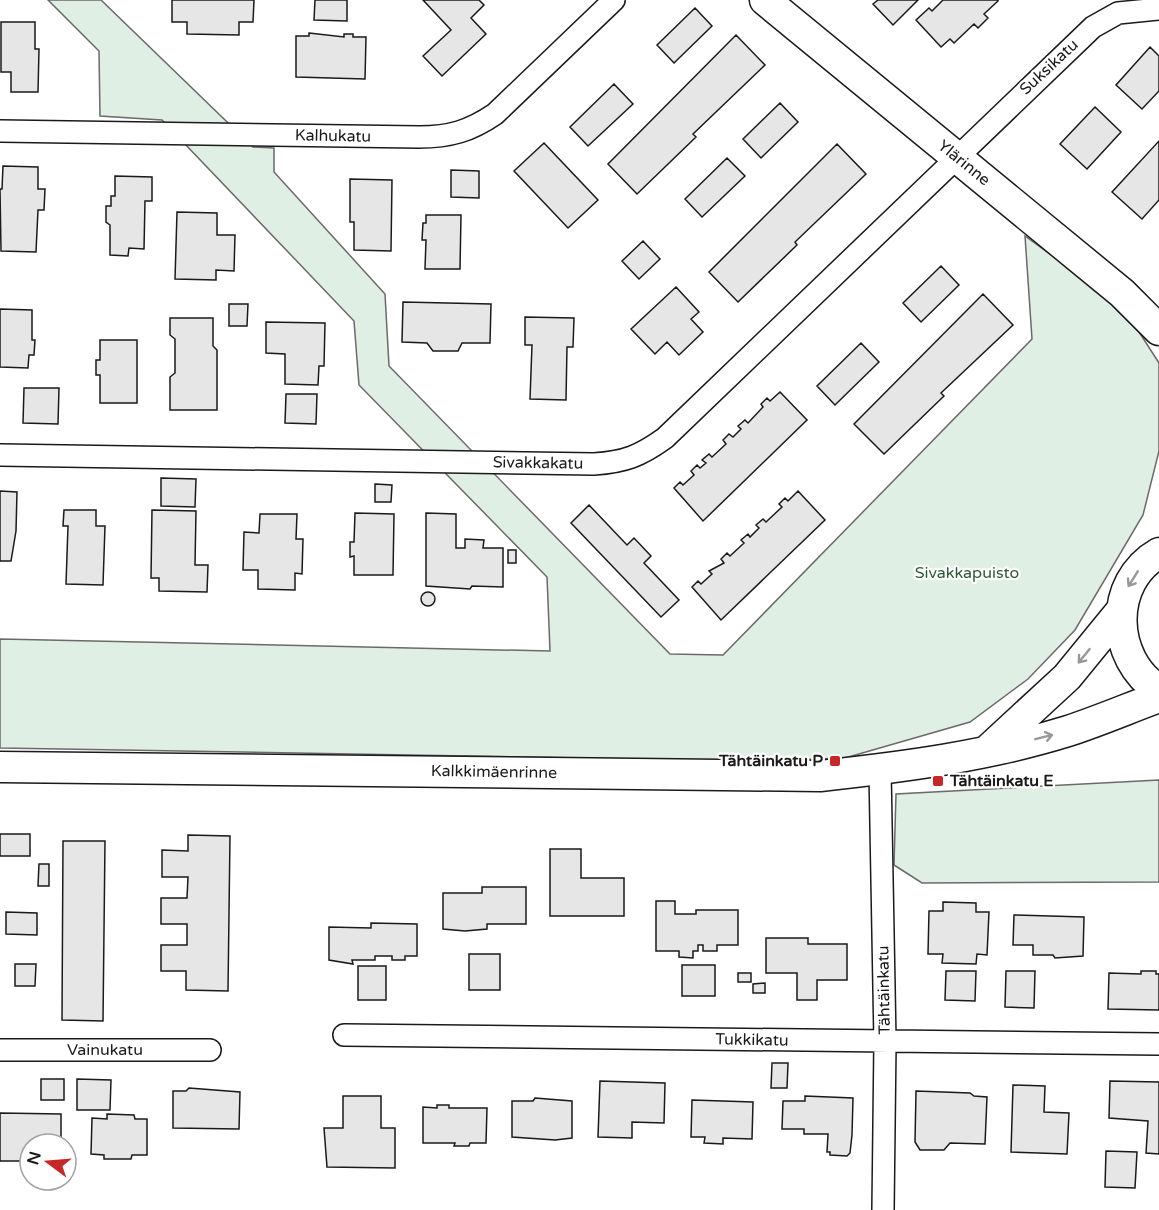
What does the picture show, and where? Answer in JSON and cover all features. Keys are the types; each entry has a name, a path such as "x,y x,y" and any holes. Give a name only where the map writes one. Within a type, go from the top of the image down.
{"street":[{"name":"Kalhukatu","path":"0,131 419,138 458,135 474,128 495,114 614,0"},
{"name":"Ylärinne","path":"765,0 1122,293 1159,330"},
{"name":"Suksikatu","path":"956,157 1093,27 1118,13 1159,9"},
{"name":"Sivakkakatu","path":"0,455 594,464 616,462 642,454 665,438 956,157"},
{"path":"987,751 1067,676 1121,611 1132,579 1158,552"},
{"path":"1121,611 1124,644 1130,660 1140,674 1159,690"},
{"name":"Kalkkimäenrinne","path":"0,767 820,776 880,770 987,751 1068,731 1159,697"},
{"name":"Tähtäinkatu","path":"880,770 885,1042 883,1210"},
{"name":"Tukkikatu","path":"344,1035 1159,1044"},
{"name":"Vainukatu","path":"0,1050 210,1050"}],"green space":[{"name":"Sivakkapuisto","path":"48,0 101,0 253,147 274,148 274,172 385,294 389,366 670,654 723,655 1032,339 1025,236 1086,280 1132,321 1159,363 1159,451 1143,515 1075,630 1028,679 970,722 845,758 761,761 0,748 0,639 550,651 547,577 359,385 354,321 162,120 100,116 99,51"},
{"path":"1159,780 1159,882 922,883 894,865 896,794"}],"building":[{"path":"172,0 254,0 253,22 239,22 239,35 187,34 187,22 172,22"},
{"path":"315,0 347,0 347,21 314,20"},
{"path":"423,0 479,0 484,5 471,18 486,34 442,76 423,56 451,30"},
{"path":"878,0 918,0 893,25 873,4"},
{"path":"943,0 998,1 984,14 988,18 978,28 974,24 954,43 950,39 941,47 916,20 929,8 932,11"},
{"path":"695,8 712,26 674,63 657,45"},
{"path":"1,22 35,22 35,49 39,49 38,92 11,92 11,72 1,72"},
{"path":"309,33 344,37 344,34 353,34 353,37 366,37 365,79 296,77 296,36 309,36"},
{"path":"736,35 765,65 693,134 696,137 637,194 608,164"},
{"path":"1150,47 1159,56 1159,91 1142,109 1116,85"},
{"path":"614,84 633,104 588,146 570,127"},
{"path":"780,103 798,122 761,158 743,139"},
{"path":"1095,107 1121,132 1087,169 1060,144"},
{"path":"1159,141 1159,200 1142,219 1112,192"},
{"path":"544,143 598,200 568,228 514,171"},
{"path":"837,144 866,174 795,242 797,245 738,302 709,272"},
{"path":"727,158 745,176 702,217 685,199"},
{"path":"3,166 38,167 38,189 45,189 44,210 38,210 36,252 1,251 0,189 2,189"},
{"path":"451,170 479,171 479,198 451,197"},
{"path":"115,176 152,177 152,201 145,201 144,249 129,248 128,256 110,255 110,225 106,222 106,206 111,206 111,196 115,196"},
{"path":"350,179 392,180 391,251 354,250 354,222 350,222"},
{"path":"177,212 217,213 217,235 235,235 234,271 216,270 216,280 175,279"},
{"path":"426,215 461,215 460,269 425,269 426,240 422,240"},
{"path":"643,241 660,259 639,279 622,261"},
{"path":"941,266 959,285 921,322 903,303"},
{"path":"676,287 699,312 691,319 703,332 679,355 667,342 655,354 631,329"},
{"path":"983,294 1013,325 941,393 944,396 884,454 854,424"},
{"path":"403,302 491,304 490,343 462,343 458,351 433,351 427,343 402,342"},
{"path":"229,304 248,304 247,326 229,326"},
{"path":"0,309 32,310 34,355 29,355 28,368 0,367"},
{"path":"525,317 574,318 573,347 567,347 566,400 530,399 532,345 525,345"},
{"path":"170,318 213,318 213,346 217,350 217,410 170,410 170,377 175,373 175,339 170,335"},
{"path":"266,322 325,323 324,366 319,366 318,385 285,384 285,354 266,353"},
{"path":"100,340 137,340 137,403 100,403 100,375 96,375 96,360 100,360"},
{"path":"861,343 879,362 835,405 817,386"},
{"path":"24,388 59,388 58,424 23,423"},
{"path":"780,392 807,420 703,521 674,488 680,482 683,485 694,475 691,471 697,465 700,468 706,463 702,460 709,454 712,457 726,444 723,440 729,434 733,437 741,429 738,426 745,420 748,423 763,407 761,404 767,398 770,401"},
{"path":"286,394 317,394 316,424 285,423"},
{"path":"161,478 196,479 195,507 161,506"},
{"path":"375,484 392,485 391,502 375,502"},
{"path":"0,491 17,492 16,531 11,561 0,561"},
{"path":"798,491 825,520 721,620 692,587 698,581 701,584 712,574 709,571 724,563 721,559 727,553 730,556 744,543 741,540 748,534 750,537 759,528 756,525 763,519 766,522 782,507 779,504 785,498 788,501"},
{"path":"589,505 627,545 634,538 651,556 644,563 679,600 661,617 571,523"},
{"path":"64,510 96,510 96,526 105,526 103,585 66,584 68,526 63,526"},
{"path":"152,510 196,511 195,565 208,565 207,592 159,591 159,578 151,578"},
{"path":"355,513 394,514 393,575 354,575 354,556 350,557 350,542 354,542"},
{"path":"426,513 456,514 456,548 465,548 465,539 484,540 483,548 503,548 503,587 472,586 470,589 426,586"},
{"path":"260,514 297,514 296,539 303,539 302,574 295,573 295,590 258,589 258,570 243,570 244,532 259,533"},
{"path":"508,550 516,550 516,563 508,563"},
{"path":"425,592 431,592 435,599 431,606 425,606 421,602 421,596"},
{"path":"0,834 30,834 30,856 0,856"},
{"path":"188,835 230,836 228,991 186,990 186,971 161,971 161,945 187,945 187,924 161,924 161,898 187,898 188,877 162,877 162,850 188,851"},
{"path":"63,841 105,841 103,1021 62,1020"},
{"path":"550,849 581,849 581,878 624,878 624,916 550,916"},
{"path":"39,864 49,864 49,886 38,886"},
{"path":"482,887 526,887 526,924 487,924 487,929 465,931 443,929 443,893 482,893"},
{"path":"656,901 675,901 675,914 696,914 696,910 738,910 738,945 717,945 717,951 703,951 703,945 698,945 698,951 693,951 693,958 679,957 679,951 656,951"},
{"path":"943,902 976,903 976,912 989,912 987,955 977,954 976,964 942,963 943,954 928,954 929,911 943,911"},
{"path":"6,912 37,913 37,935 6,934"},
{"path":"1014,915 1084,917 1083,956 1055,958 1053,955 1033,955 1033,945 1013,945"},
{"path":"371,923 417,924 417,956 405,956 405,960 392,960 392,956 375,956 375,960 352,960 353,964 329,960 329,927 371,928"},
{"path":"766,938 808,938 808,944 847,944 847,980 817,980 817,1000 797,1000 797,973 766,973"},
{"path":"469,954 500,954 500,990 469,990"},
{"path":"15,964 36,964 35,986 15,986"},
{"path":"682,965 715,965 715,996 682,996"},
{"path":"358,966 386,966 386,1000 358,1000"},
{"path":"946,971 976,971 975,1001 945,1000"},
{"path":"1006,971 1035,971 1034,1008 1005,1007"},
{"path":"1141,971 1156,971 1156,974 1159,974 1159,1010 1108,1009 1109,973 1141,974"},
{"path":"738,973 751,973 751,982 738,982"},
{"path":"765,983 765,993 753,993 753,984"},
{"path":"772,1063 788,1063 787,1088 771,1088"},
{"path":"41,1079 64,1079 64,1100 41,1100"},
{"path":"77,1079 111,1080 110,1110 77,1110"},
{"path":"600,1081 665,1083 664,1123 632,1122 632,1138 598,1137"},
{"path":"1110,1081 1159,1082 1159,1154 1146,1153 1148,1121 1109,1118"},
{"path":"1013,1085 1045,1086 1044,1112 1069,1113 1067,1154 1011,1152"},
{"path":"189,1088 240,1092 239,1129 173,1128 173,1091 186,1091"},
{"path":"916,1091 970,1093 974,1096 987,1097 985,1144 950,1143 944,1150 920,1150 915,1142"},
{"path":"343,1096 381,1096 381,1128 395,1128 395,1168 327,1167 324,1128 343,1128"},
{"path":"805,1096 853,1098 852,1135 850,1153 847,1156 830,1155 830,1152 827,1152 828,1134 804,1134 804,1129 782,1129 783,1101 805,1101"},
{"path":"535,1098 572,1101 572,1138 555,1140 512,1137 512,1101 533,1101"},
{"path":"692,1100 753,1102 752,1139 723,1138 723,1144 704,1143 705,1137 691,1137"},
{"path":"437,1105 449,1105 449,1108 487,1108 486,1143 454,1146 455,1143 423,1143 423,1107 437,1108"},
{"path":"0,1113 61,1114 61,1132 18,1132 18,1161 0,1161"},
{"path":"107,1114 134,1115 135,1119 147,1119 147,1155 132,1155 131,1159 104,1159 104,1155 91,1154 92,1118 107,1119"},
{"path":"1106,1151 1137,1152 1135,1188 1105,1187"}],"place":[{"name":"Tähtäinkatu P","path":"835,761"},
{"name":"Tähtäinkatu E","path":"938,781"}]}
